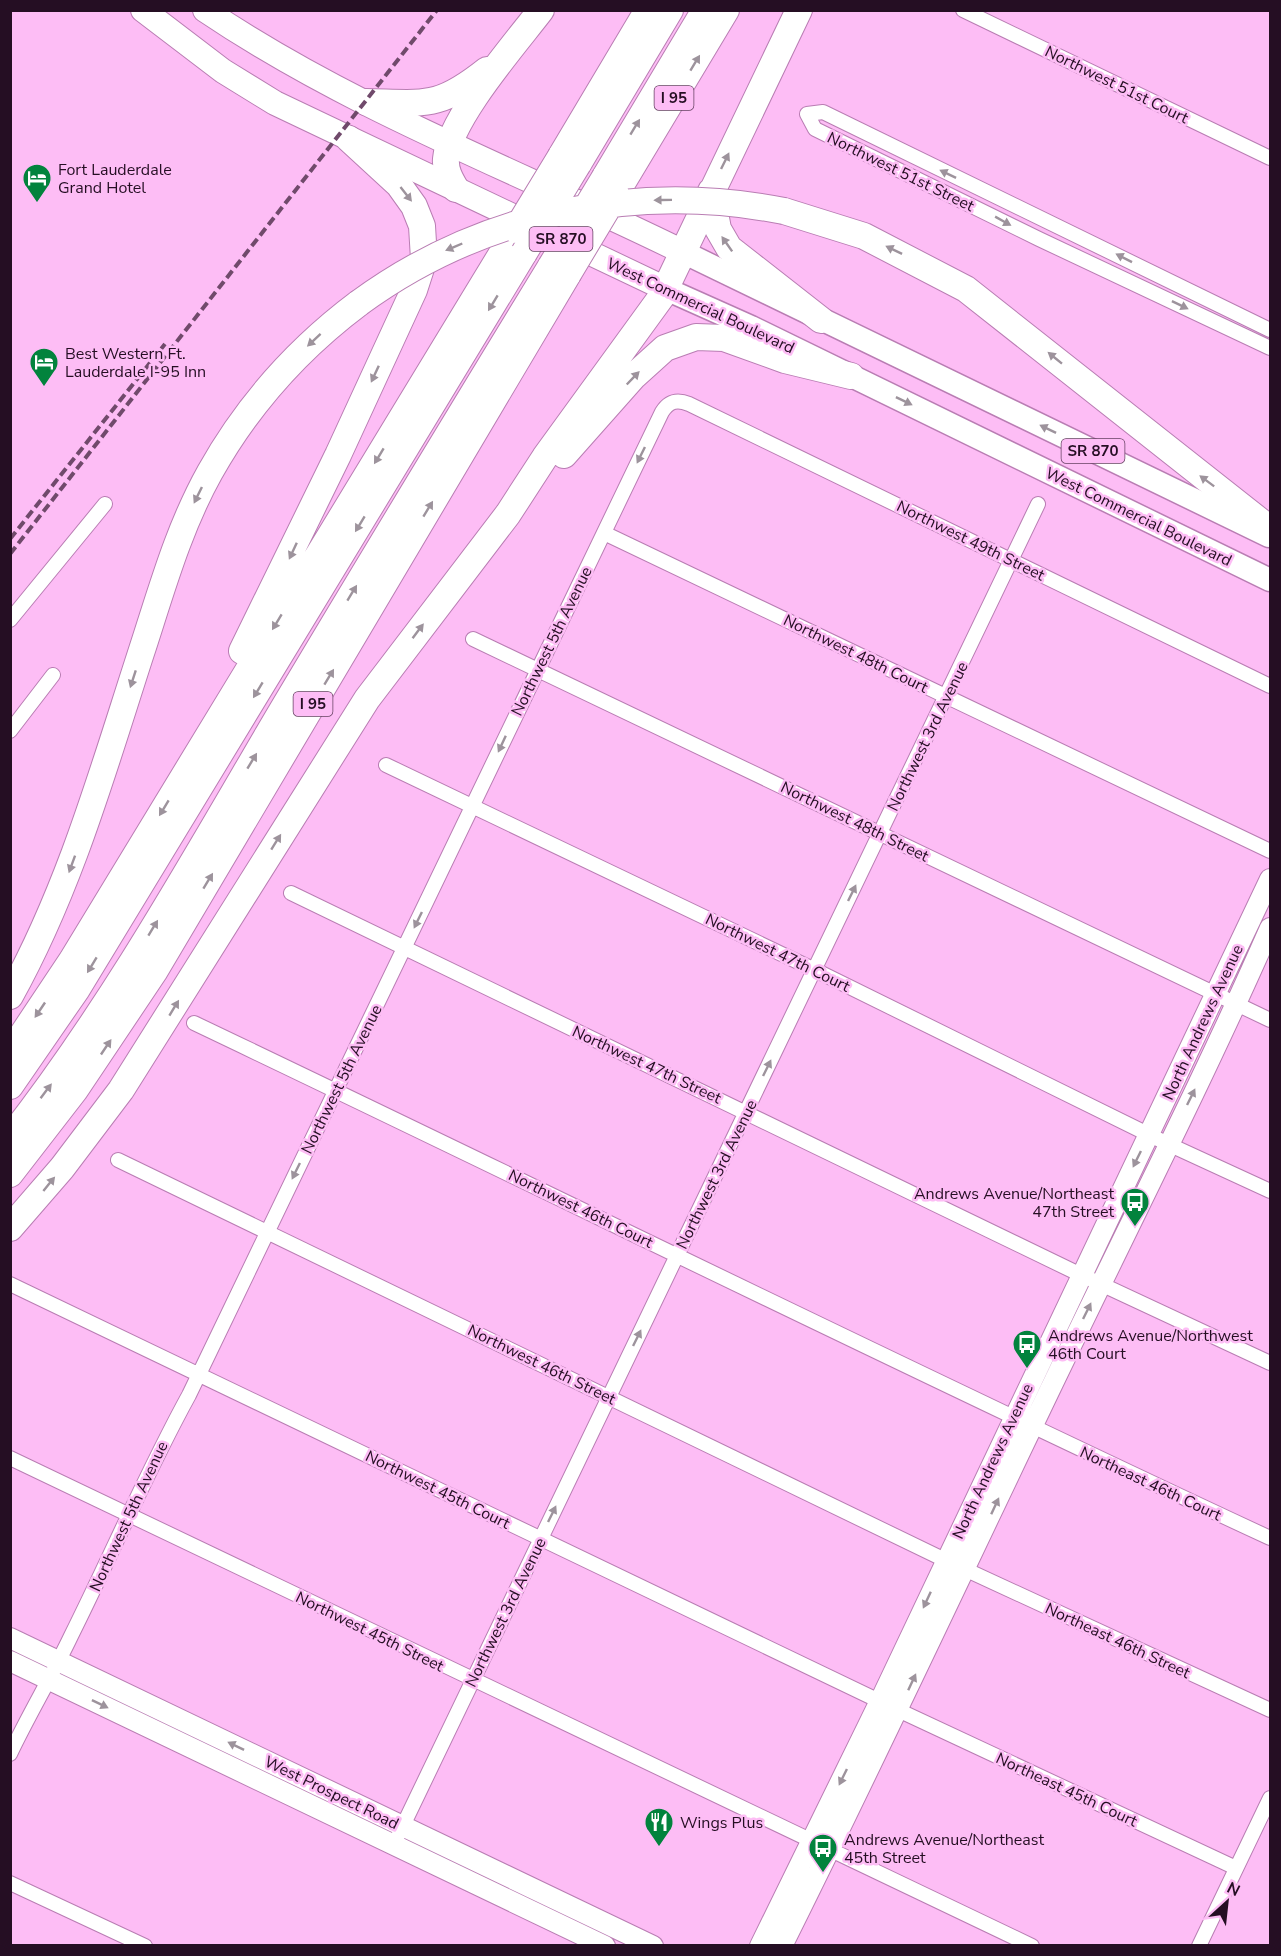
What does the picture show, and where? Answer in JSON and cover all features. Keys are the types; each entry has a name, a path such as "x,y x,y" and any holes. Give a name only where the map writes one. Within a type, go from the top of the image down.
{"highway":[{"name":"West Commercial Boulevard","path":"143,10 240,82 349,139 666,289"},
{"name":"SR 870","path":"205,10 294,65 366,102 683,252"},
{"path":"456,189 449,177 446,164 450,142 467,111 541,10"},
{"path":"570,160 648,10"},
{"path":"10,1086 82,981 570,160 670,10"},
{"path":"613,181 705,10"},
{"name":"I 95","path":"10,1174 81,1083 154,972 560,270 613,181 726,10"},
{"path":"10,1228 62,1168 139,1065 382,678 508,514 545,457 666,289 799,10"},
{"path":"366,102 427,103 441,100 466,87 508,53"},
{"path":"194,758 240,654 291,555 409,301 424,259 422,226 414,206 399,185 349,139"},
{"path":"711,191 718,229 729,248 821,320"},
{"path":"10,996 64,885 172,558 198,495 229,441 265,392 309,345 359,303 408,270 447,249 509,226 586,207 647,200 684,200 738,204 783,212 864,236 966,289 1270,529"},
{"path":"10,1053 66,969 194,758 516,249"},
{"path":"10,1138 79,1045 129,969 363,573 560,270"},
{"path":"508,514 557,464 634,376 665,348 696,337 724,338 785,360 851,376"}],"main road":[{"name":"SR 870","path":"683,252 1270,537"},
{"name":"West Commercial Boulevard","path":"666,289 851,376 1270,580"},
{"name":"North Andrews Avenue","path":"782,1946 880,1701 1012,1418 1270,879"},
{"name":"North Andrews Avenue","path":"760,1946 898,1710 1168,1144 1237,1005 1270,928"},
{"name":"West Prospect Road","path":"10,1638 653,1946"},
{"name":"West Prospect Road","path":"10,1661 605,1946"}],"street":[{"name":"Northwest 51st Court","path":"963,10 1270,158"},
{"name":"Northwest 51st Street","path":"1270,330 823,112 807,114 815,129 1039,239 1270,348"},
{"path":"1039,239 1048,220"},
{"name":"Northwest 49th Street","path":"669,403 680,401 709,413 1270,686"},
{"name":"Northwest 5th Avenue","path":"10,1754 199,1374 537,669 662,412 669,403"},
{"path":"10,620 105,504"},
{"name":"Northwest 3rd Avenue","path":"394,1844 1038,504"},
{"name":"Northwest 48th Court","path":"604,533 1270,851"},
{"name":"Northwest 48th Street","path":"473,639 1270,1020"},
{"path":"10,731 53,675"},
{"name":"Northwest 47th Court","path":"386,765 815,970 1149,1135 1270,1191"},
{"name":"Northwest 47th Street","path":"291,893 1081,1275 1270,1363"},
{"name":"Northwest 46th Court","path":"194,1023 678,1254 1032,1427"},
{"name":"Northwest 46th Street","path":"118,1160 965,1569"},
{"name":"Northwest 45th Court","path":"10,1284 898,1710"},
{"name":"Northeast 46th Court","path":"1032,1427 1270,1538"},
{"name":"Northwest 45th Street","path":"10,1458 1032,1946"},
{"name":"Northeast 46th Street","path":"965,1569 1270,1710"},
{"name":"Northeast 45th Court","path":"898,1710 1236,1868"},
{"path":"1199,1946 1270,1797"},
{"path":"10,1883 145,1946"}],"railway":[{"path":"10,554 437,10"},
{"path":"10,539 165,344"}],"place":[{"name":"Fort Lauderdale Grand Hotel","path":"37,204"},
{"name":"Best Western Ft. Lauderdale I-95 Inn","path":"44,388"},
{"name":"Andrews Avenue/Northeast 47th Street","path":"1135,1228"},
{"name":"Andrews Avenue/Northwest 46th Court","path":"1027,1370"},
{"name":"Wings Plus","path":"659,1848"},
{"name":"Andrews Avenue/Northeast 45th Street","path":"823,1874"}]}
